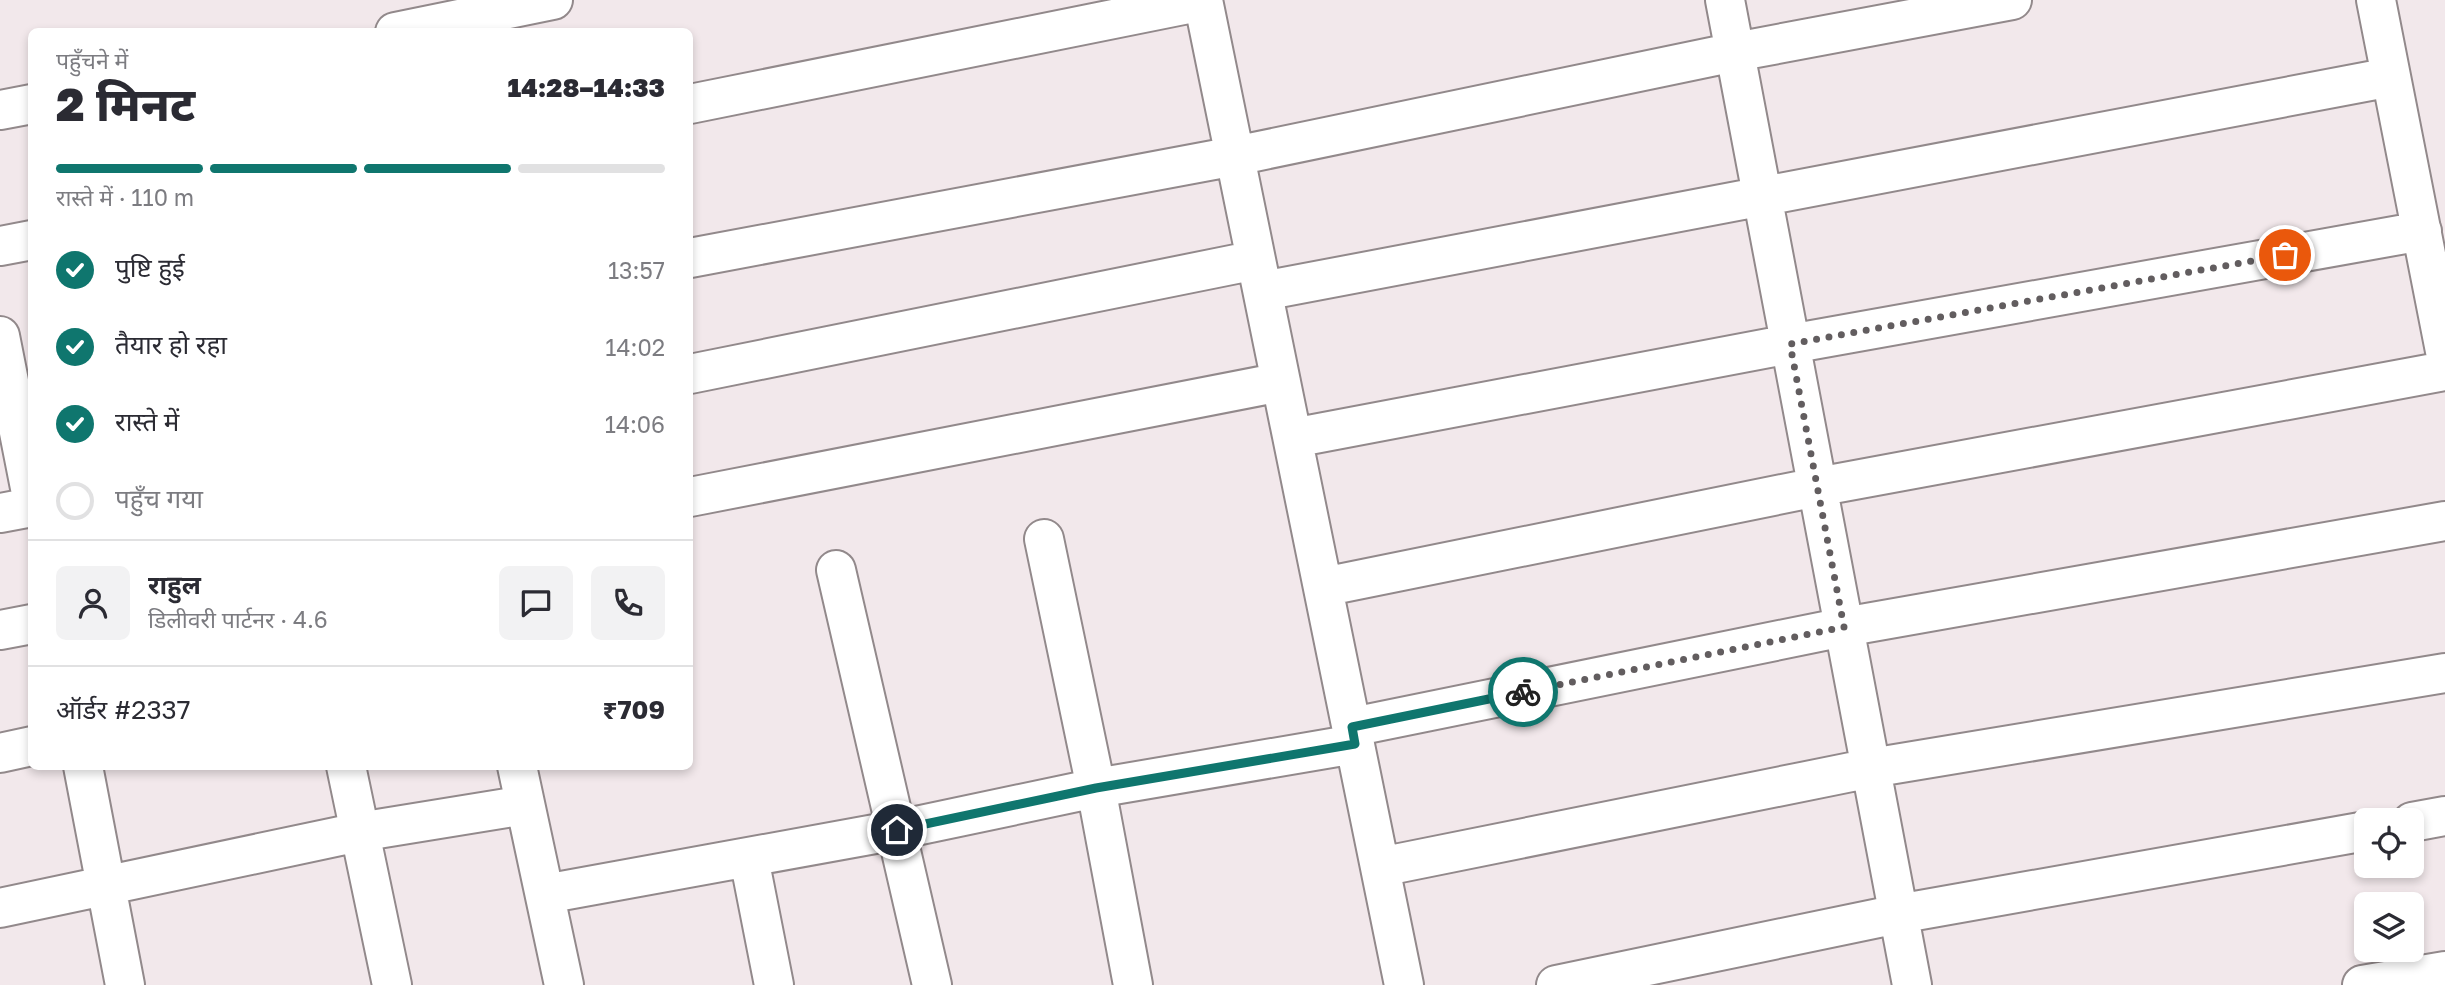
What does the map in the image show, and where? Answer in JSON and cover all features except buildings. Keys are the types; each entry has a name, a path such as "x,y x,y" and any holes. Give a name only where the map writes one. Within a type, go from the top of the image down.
{"street":[{"path":"415,28 553,0"},
{"path":"1725,0 1912,985"},
{"path":"693,257 1235,156 1735,52 2012,0"},
{"path":"2376,0 2422,231 2438,274 2445,351"},
{"path":"693,103 1203,1 1404,985"},
{"path":"693,373 1259,275 1762,197 2391,77"},
{"path":"0,110 28,105"},
{"path":"1293,438 1790,344 2422,231"},
{"path":"0,246 28,241"},
{"path":"0,336 14,385 28,473"},
{"path":"1323,587 1817,487 2445,371"},
{"path":"693,496 1281,382"},
{"path":"0,513 28,508"},
{"path":"545,894 897,830 1353,736 1844,627 2445,521"},
{"path":"1044,538 1096,788 1133,985"},
{"path":"836,570 932,985"},
{"path":"0,630 28,625"},
{"path":"1380,867 1871,768 2445,673"},
{"path":"0,753 28,747"},
{"path":"84,770 125,985"},
{"path":"347,770 392,985"},
{"path":"518,770 564,985"},
{"path":"0,908 359,832 525,804"},
{"path":"2424,820 2445,817"},
{"path":"1556,985 1898,914 2354,833"},
{"path":"749,858 774,985"},
{"path":"2362,985 2445,971"}],"way so far":[{"path":"1523,692 1844,627 1790,344 2285,255"}],"route":[{"path":"897,830 1096,788 1355,744 1352,727 1523,692"}]}
